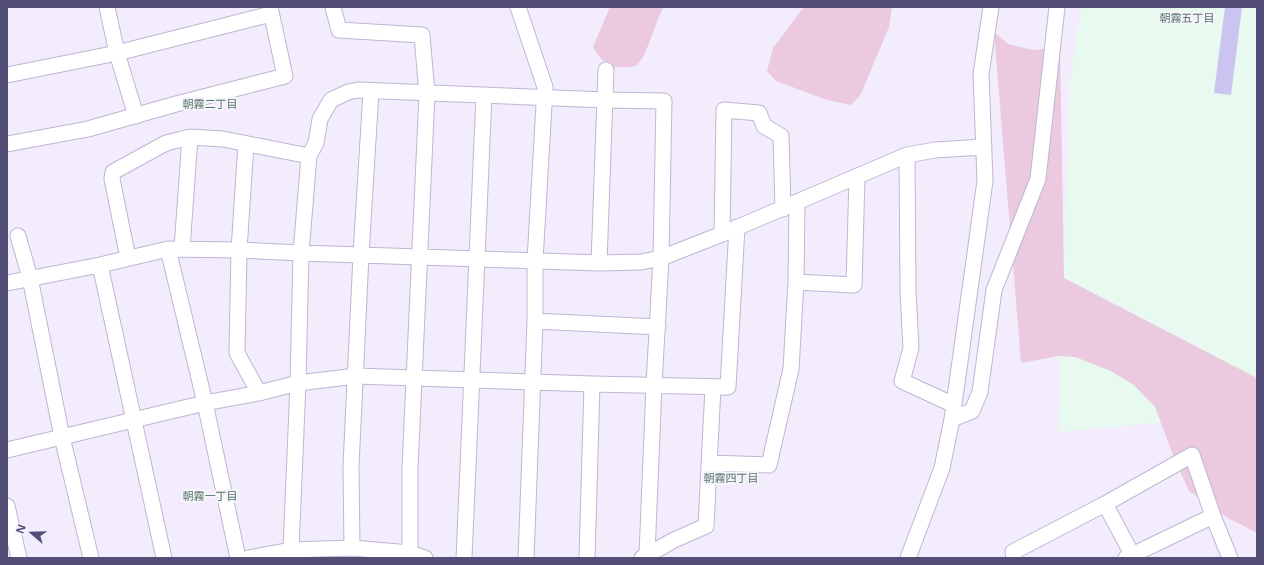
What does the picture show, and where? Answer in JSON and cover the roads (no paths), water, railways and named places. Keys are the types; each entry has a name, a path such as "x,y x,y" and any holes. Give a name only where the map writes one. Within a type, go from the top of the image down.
{"street":[{"path":"107,7 117,53 136,116"},
{"path":"333,7 339,30 422,35 427,94 410,468 410,553"},
{"path":"518,7 545,87 535,261 535,322 526,558"},
{"path":"908,558 942,468 953,412 985,181 981,74 991,7"},
{"path":"908,155 908,291 911,348 902,381 953,412 972,411 980,392 994,290 1038,178 1057,7"},
{"path":"7,75 117,53 271,10 285,76 88,129 7,144"},
{"path":"599,263 606,70"},
{"path":"291,554 298,383 301,253 308,156 316,143 320,119 331,100 348,92 358,90 427,94 664,101 658,327 644,556"},
{"path":"352,548 351,466 360,255 371,91"},
{"path":"464,558 473,380 484,95"},
{"path":"722,234 724,110 759,113 764,126 781,136 783,209"},
{"path":"128,258 112,179 113,172 166,143 190,137 223,139 308,156"},
{"path":"190,137 175,249 205,403 238,558"},
{"path":"246,144 239,250 237,353 259,393"},
{"path":"7,283 175,249 599,263 641,262 661,258 722,234 908,155 935,150 984,147"},
{"path":"796,282 854,286 857,177"},
{"path":"709,463 769,465 791,369 796,282 797,202"},
{"path":"7,450 134,419 205,403 259,393 298,383 356,376 414,377 532,383 728,387 738,227"},
{"path":"18,236 30,278 62,437 91,558"},
{"path":"100,265 164,558"},
{"path":"535,322 658,327"},
{"path":"587,558 592,384"},
{"path":"644,556 674,540 706,526 713,387"},
{"path":"1014,558 1013,552 1105,504 1192,455 1213,516 1230,558"},
{"path":"1105,504 1131,557 1213,516"},
{"path":"7,506 19,558"},
{"path":"248,558 352,548 410,553 425,558"}],"district":[{"name":"朝霧五丁目","path":"1187,19"},
{"name":"朝霧二丁目","path":"210,105"},
{"name":"朝霧四丁目","path":"731,479"},
{"name":"朝霧一丁目","path":"210,497"}]}
